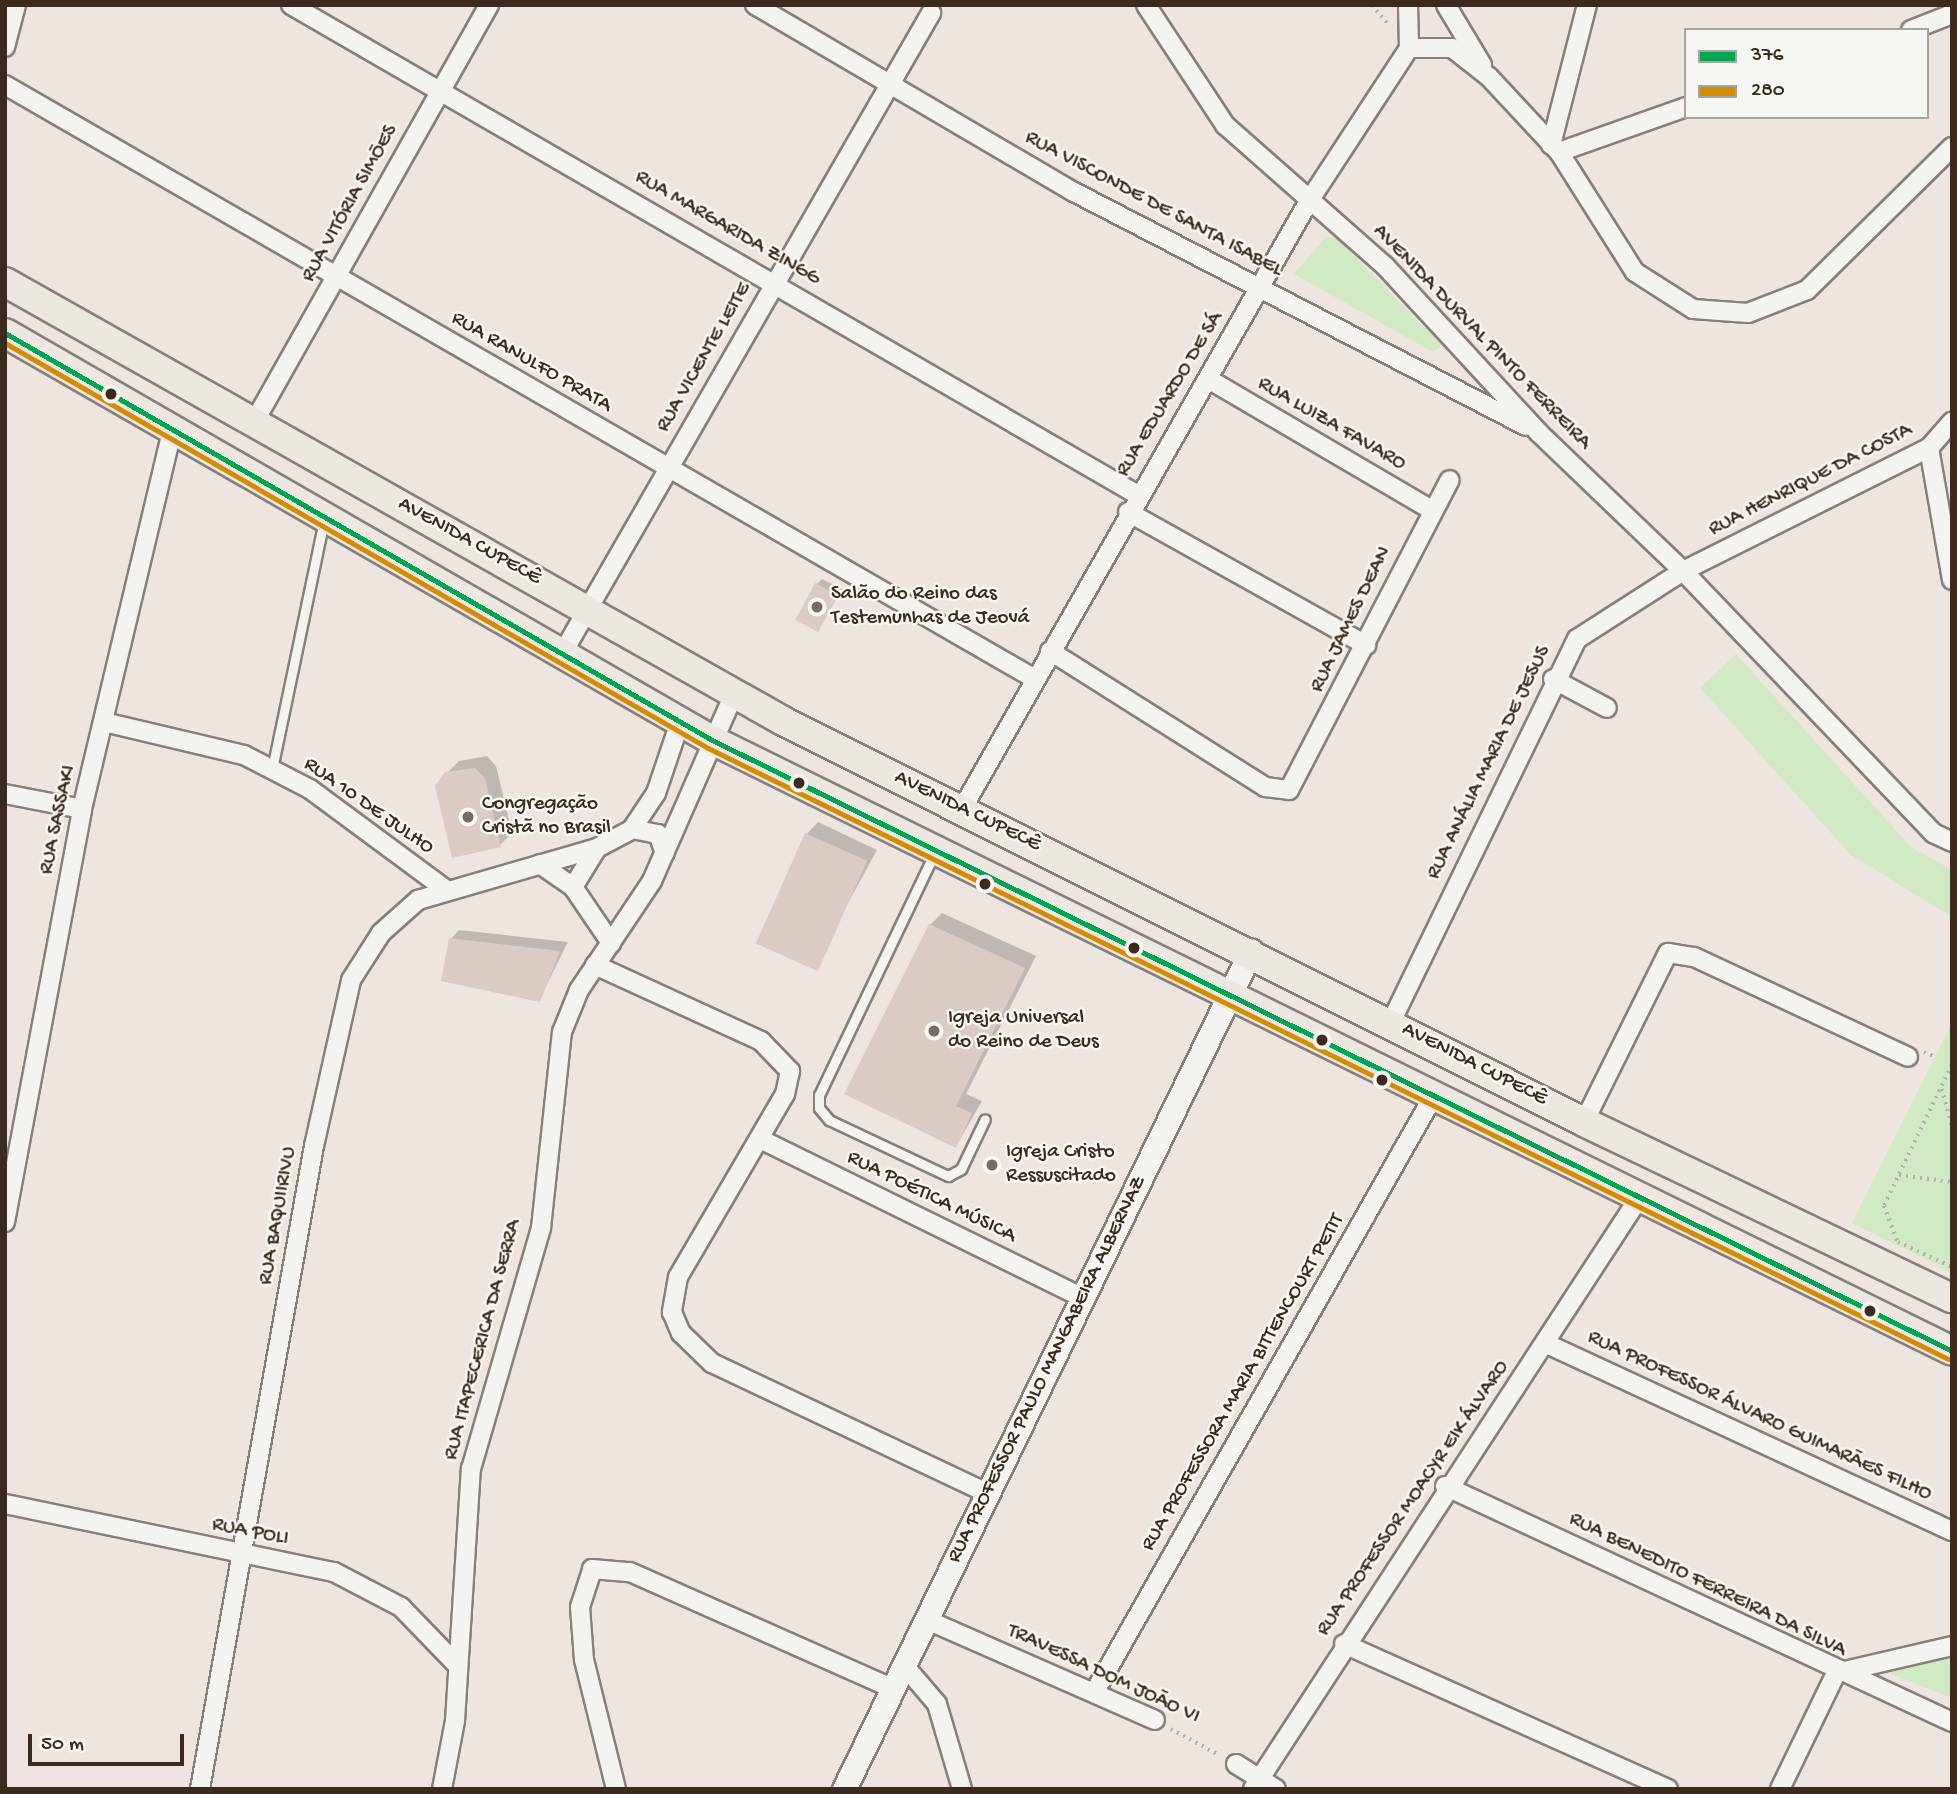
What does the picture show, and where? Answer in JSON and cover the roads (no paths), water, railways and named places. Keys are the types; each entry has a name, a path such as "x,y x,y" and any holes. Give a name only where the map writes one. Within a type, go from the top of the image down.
{"main road":[{"name":"AVENIDA CUPECÊ","path":"5,282 253,424 589,608 734,694 1251,951 1584,1122 1952,1298"},
{"path":"5,333 712,740 1230,992 1637,1201 1952,1351"}],"street":[{"path":"5,47 16,5"},
{"name":"RUA MARGARIDA ZINGG","path":"291,5 775,282 1138,495"},
{"name":"RUA VITÓRIA SIMÕES","path":"253,424 489,5"},
{"name":"RUA VISCONDE DE SANTA ISABEL","path":"755,5 888,87 1538,432"},
{"name":"AVENIDA DURVAL PINTO FERREIRA","path":"1146,5 1206,101 1265,165 1385,266 1538,432 1683,571 1933,833 1952,842"},
{"path":"1408,5 1409,48 1452,48 1489,77 1555,148 1635,272 1693,309 1724,315 1774,306 1807,290 1952,148"},
{"path":"1446,5 1489,77"},
{"path":"1555,148 1587,5"},
{"name":"RUA VICENTE LEITE","path":"562,654 931,13"},
{"path":"1916,28 1952,14"},
{"name":"RUA EDUARDO DE SÁ","path":"962,808 1128,512 1210,380 1309,201 1409,48"},
{"name":"RUA RANULFO PRATA","path":"5,85 1035,679"},
{"path":"1555,148 1684,108"},
{"name":"RUA LUIZA FAVARO","path":"1210,380 1430,509"},
{"name":"RUA HENRIQUE DA COSTA","path":"1683,571 1929,448 1952,422"},
{"name":"RUA SASSAKI","path":"5,1222 13,1142 82,809 172,430"},
{"path":"1929,448 1952,580"},
{"name":"RUA JAMES DEAN","path":"1050,651 1265,787 1285,791 1298,781 1430,509 1450,481"},
{"path":"1128,512 1366,645"},
{"name":"RUA ANÁLIA MARIA DE JESUS","path":"1391,1022 1553,679 1597,621 1683,571"},
{"path":"1553,679 1607,708"},
{"name":"RUA ITAPECERICA DA SERRA","path":"442,1789 455,1721 471,1469 541,1228 562,1032 595,965 630,922 665,853 734,694"},
{"name":"RUA 10 DE JULHO","path":"104,722 244,755 310,789 444,888"},
{"name":"RUA BAQUIIRIVU","path":"200,1789 244,1556 314,1146 351,980 396,918 444,888 597,848 632,829 656,793 680,722"},
{"path":"5,794 82,809"},
{"path":"632,829 658,834 665,853"},
{"path":"573,887 597,848"},
{"path":"540,864 573,887 611,943"},
{"name":"RUA PROFESSOR PAULO MANGABEIRA ALBERNAZ","path":"844,1789 1251,951"},
{"path":"1584,1122 1660,962 1676,953 1916,1055"},
{"path":"595,965 761,1041 786,1061 791,1080 760,1139 678,1277 672,1301 676,1325 712,1363 989,1494"},
{"name":"RUA PROFESSORA MARIA BITTENCOURT PETIT","path":"1094,1693 1433,1097"},
{"name":"RUA POÉTICA MÚSICA","path":"760,1139 1083,1298"},
{"name":"RUA PROFESSOR MOACYR EIK ÁLVARO","path":"1256,1783 1445,1486 1548,1344 1637,1201"},
{"name":"RUA PROFESSOR ÁLVARO GUIMARÃES FILHO","path":"1548,1344 1952,1531"},
{"name":"RUA BENEDITO FERREIRA DA SILVA","path":"1445,1486 1836,1673 1952,1722"},
{"name":"RUA POLI","path":"5,1504 244,1556 334,1572 401,1607 457,1665"},
{"path":"616,1789 584,1660 581,1599 592,1569 630,1572 892,1688"},
{"name":"TRAVESSA DOM JOÃO VI","path":"925,1619 1155,1720"},
{"path":"1344,1644 1668,1789"},
{"path":"1780,1789 1836,1673 1952,1646"},
{"path":"903,1664 937,1704 962,1789"},
{"path":"1236,1764 1256,1783 1276,1789"}],"lane":[{"path":"272,769 326,517"},
{"path":"936,849 819,1095 819,1108 829,1120 948,1176 961,1169 985,1119"}],"place":[{"name":"Salão do Reino das Testemunhas de Jeová","path":"817,607"},
{"name":"Congregação Cristã no Brasil","path":"468,817"},
{"name":"Igreja Universal do Reino de Deus","path":"934,1031"},
{"name":"Igreja Cristo Ressuscitado","path":"992,1165"}]}
